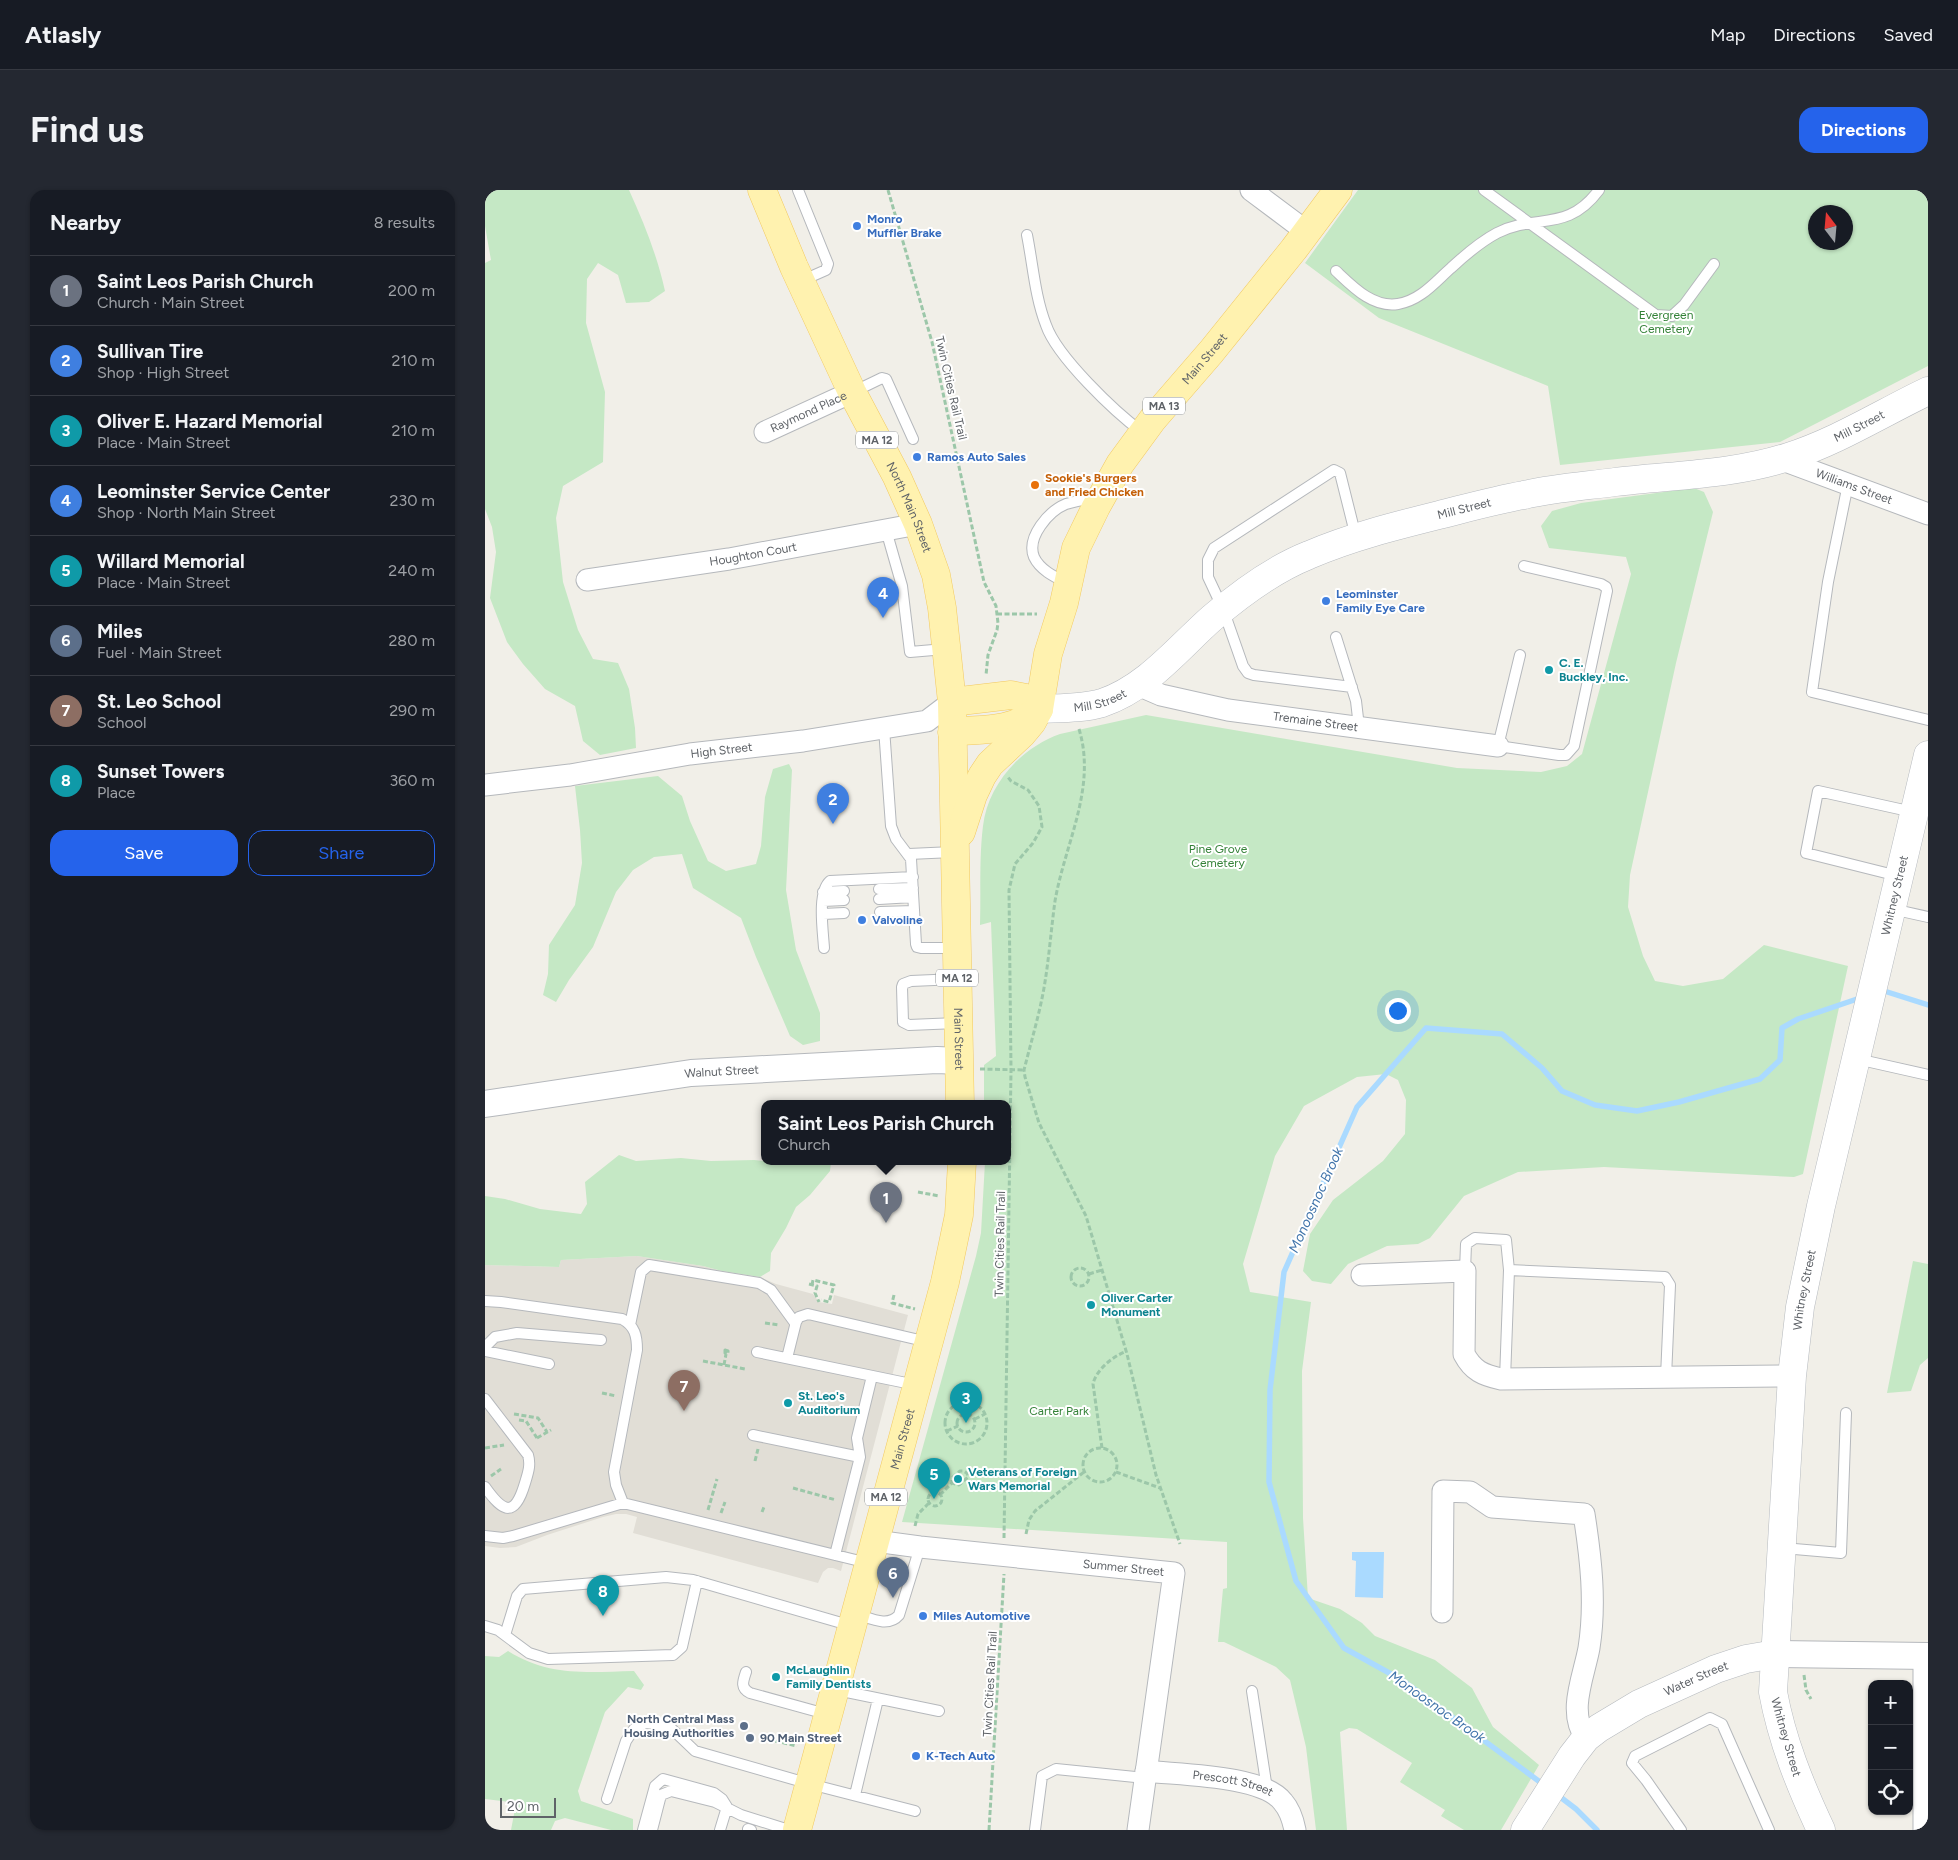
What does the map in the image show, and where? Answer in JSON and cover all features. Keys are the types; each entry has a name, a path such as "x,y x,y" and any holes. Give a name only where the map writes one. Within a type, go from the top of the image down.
{"main road":[{"name":"North Main Street","path":"761,190 852,392 897,477 918,524 936,576 947,649 951,702 940,726 954,852"},
{"name":"Main Street","path":"1039,708 1048,654 1076,548 1120,464 1153,419 1211,352 1307,232 1338,190"},
{"name":"Mill Street","path":"1039,708 1070,707 1100,703 1120,695 1138,685 1223,608 1270,576 1307,556 1356,538 1403,524 1525,494 1619,482 1733,471 1780,459 1843,433 1928,391"},
{"path":"951,702 1011,695 1026,698 1039,708"},
{"path":"940,726 1014,725 1026,720 1039,708"},
{"path":"954,852 973,795 982,776 990,764 1022,734 1032,722 1039,708"},
{"name":"Whitney Street","path":"1821,1830 1796,1776 1777,1713 1773,1692 1792,1376 1800,1307 1809,1262 1928,755"},
{"name":"Main Street","path":"954,852 958,1023 970,1065 961,1100"},
{"name":"Main Street","path":"797,1830 929,1343 953,1247 959,1216 962,1165"},
{"name":"Water Street","path":"1526,1828 1579,1747 1616,1716 1716,1669 1746,1659 1775,1654"}],"street":[{"path":"1251,190 1307,232"},
{"name":"Raymond Place","path":"765,432 852,392"},
{"name":"Williams Street","path":"1780,459 1928,514"},
{"name":"Houghton Court","path":"587,580 729,559 918,524"},
{"name":"Tremaine Street","path":"1138,685 1161,695 1228,710 1498,746"},
{"name":"High Street","path":"485,785 570,775 690,754 803,741 884,728 940,726"},
{"name":"Walnut Street","path":"486,1099 691,1073 937,1060 970,1065"},
{"path":"1363,1275 1465,1271 1464,1354 1469,1365 1484,1375 1505,1379 1792,1376"},
{"path":"1442,1612 1443,1491 1470,1492 1492,1507 1583,1514 1592,1568 1593,1605 1589,1648 1577,1699 1579,1747"},
{"name":"Summer Street","path":"872,1552 918,1537 1174,1573 1138,1830"},
{"name":"Water Street","path":"1775,1654 1926,1656"},
{"path":"1924,1830 1926,1656"},
{"name":"Prescott Street","path":"1145,1775 1247,1782 1267,1789 1283,1800 1292,1816 1295,1830"}],"lane":[{"path":"798,190 828,264 826,270 801,281"},
{"path":"1484,190 1656,315 1673,316 1684,306 1714,264"},
{"path":"1336,271 1360,293 1381,303 1398,304 1417,298 1479,243 1498,232 1529,223 1559,220 1577,212 1594,198 1599,190"},
{"path":"1027,236 1046,326 1069,362 1126,420 1143,432"},
{"path":"852,392 881,378 887,379 913,439"},
{"path":"1352,687 1255,676 1248,673 1243,666 1223,608 1208,577 1209,560 1214,548 1334,470 1340,474 1356,538"},
{"path":"1848,484 1828,582 1812,692 1928,720"},
{"path":"1068,584 1040,566 1034,556 1033,543 1038,530 1051,514 1065,505 1102,496"},
{"path":"885,530 902,586 910,652 947,649"},
{"path":"1519,655 1498,746 1566,755 1574,746 1607,591 1606,587 1601,584 1524,566"},
{"path":"1336,637 1358,709 1359,727"},
{"path":"884,728 891,826 896,839 911,859 917,947 957,948"},
{"path":"1899,876 1806,853 1818,791 1915,812"},
{"path":"909,854 954,852"},
{"path":"823,948 823,897 827,884 835,880 913,887"},
{"path":"879,894 913,887"},
{"path":"823,897 844,896"},
{"path":"1891,909 1928,917"},
{"path":"879,912 914,911"},
{"path":"823,914 844,913"},
{"path":"957,979 907,982 902,987 903,1022 905,1024 958,1023"},
{"path":"1856,1058 1928,1075"},
{"path":"1465,1271 1466,1244 1475,1238 1506,1240 1509,1270 1505,1379"},
{"path":"630,1325 641,1272 649,1265 762,1284 771,1290 795,1323"},
{"path":"1509,1270 1665,1277 1670,1285 1666,1378"},
{"path":"485,1301 622,1319 630,1325 635,1333 637,1350 614,1472 616,1485 623,1503"},
{"path":"787,1358 795,1323 799,1317 808,1314 929,1343"},
{"path":"485,1347 495,1337 517,1333 601,1340"},
{"path":"485,1351 549,1364"},
{"path":"757,1352 917,1385"},
{"path":"835,1555 861,1457 857,1438 872,1376"},
{"path":"485,1399 527,1455 530,1464 520,1500 513,1506 507,1507 496,1503 485,1487"},
{"path":"1782,1548 1841,1553 1846,1413"},
{"path":"753,1434 861,1457"},
{"path":"485,1536 491,1538 513,1536 623,1503 835,1555 872,1552"},
{"path":"505,1635 517,1596 523,1589 666,1577 697,1582 854,1620 887,1622 895,1620 899,1615 918,1537"},
{"path":"485,1626 498,1630 529,1654 548,1659 673,1655 682,1647 697,1582"},
{"path":"746,1672 743,1686 750,1693 831,1702 878,1698 939,1711"},
{"path":"1251,1691 1267,1789"},
{"path":"855,1795 878,1698"},
{"path":"1681,1830 1646,1780 1631,1763 1635,1756 1710,1718 1722,1724 1769,1830"},
{"path":"607,1799 626,1741 634,1729 645,1723 672,1729 695,1750 809,1784 915,1811"},
{"path":"1035,1830 1042,1776 1056,1770 1145,1775"},
{"path":"643,1830 655,1786 663,1779 713,1793 722,1799 727,1807 723,1825"},
{"path":"652,1830 661,1795 669,1791 715,1802 727,1807 741,1815 753,1827 789,1830"}],"path":[{"name":"Twin Cities Rail Trail","path":"888,190 932,342 984,582 997,614 997,630 988,655 986,678"},
{"path":"997,614 1038,614"},
{"path":"1078,726 1085,762 1081,800 1060,876 1037,1022 1024,1070 1025,1082 1034,1111 1086,1216 1127,1351 1161,1489 1180,1544"},
{"name":"Twin Cities Rail Trail","path":"1003,771 1011,781 1028,790 1039,806 1042,826 1033,843 1015,864 1009,890 1011,1100"},
{"path":"970,1065 1024,1070"},
{"name":"Twin Cities Rail Trail","path":"1004,1533 1010,1165"},
{"path":"918,1192 939,1196"},
{"path":"1077,1268 1083,1268 1089,1274 1087,1282 1083,1286 1077,1285 1071,1278 1072,1272 1077,1268"},
{"path":"1089,1274 1102,1270"},
{"path":"813,1280 834,1285 829,1302 818,1300 815,1293 817,1286 810,1284 813,1280"},
{"path":"894,1296 892,1304 915,1309"},
{"path":"765,1323 776,1325"},
{"path":"1102,1448 1093,1384 1094,1379 1112,1359 1127,1351"},
{"path":"724,1365 726,1354"},
{"path":"703,1361 745,1370"},
{"path":"602,1393 611,1395"},
{"path":"966,1401 981,1407 985,1414 987,1421 986,1429 983,1435 972,1443 958,1442 952,1439 947,1431 945,1419 947,1412 952,1406 966,1401"},
{"path":"547,1432 538,1418 511,1413 511,1418 526,1421 537,1438 551,1430"},
{"path":"963,1414 970,1414 975,1419 975,1426 972,1430 963,1432 958,1426 958,1418 963,1414"},
{"path":"975,1419 985,1414"},
{"path":"947,1431 958,1426"},
{"path":"485,1448 495,1446"},
{"path":"1095,1448 1102,1448 1114,1454 1117,1461 1116,1472 1110,1480 1098,1482 1092,1480 1084,1472 1083,1464 1089,1452 1095,1448"},
{"path":"940,1495 952,1483 952,1478 959,1471 967,1473 968,1477 959,1485 952,1483"},
{"path":"1026,1534 1029,1520 1035,1511 1084,1472"},
{"path":"1116,1472 1161,1489"},
{"path":"711,1498 717,1479"},
{"path":"793,1488 849,1503"},
{"path":"935,1492 940,1495 942,1500 938,1506 933,1506 929,1503 928,1497 931,1493 935,1492"},
{"path":"918,1537 918,1514 929,1503"},
{"path":"762,1512 764,1507"},
{"name":"Twin Cities Rail Trail","path":"989,1830 1004,1568"},
{"path":"1804,1672 1806,1690 1811,1699"},
{"path":"775,1741 798,1747"}],"shaded area":[{"path":"637,1256 760,1277 776,1284 813,1294 819,1302 832,1304 834,1295 908,1315 841,1571 828,1568 823,1572 818,1583 633,1533 637,1517 626,1514 603,1517 516,1547 500,1548 485,1546 485,1265 559,1267 561,1260"}],"green space":[{"path":"485,190 629,190 650,239 662,278 665,291 649,302 626,303 618,275 598,263 587,279 586,323 605,392 603,462 563,486 556,518 563,582 578,630 593,659 618,663 629,689 636,748 600,755 583,741 575,706 545,689 523,664 507,642 490,598 496,552 492,527 485,509 485,263 491,260 485,226"},
{"name":"Evergreen Cemetery","path":"1358,190 1928,190 1928,366 1780,442 1560,465 1548,386 1379,318 1305,263"},
{"path":"1694,488 1704,492 1713,512 1676,663 1630,875 1628,907 1643,956 1655,981 1683,986 1723,979 1764,945 1848,966 1803,1174 1794,1177 1604,1167 1518,1172 1464,1196 1430,1238 1418,1244 1387,1246 1348,1264 1331,1284 1312,1281 1303,1271 1310,1234 1333,1200 1383,1161 1405,1134 1406,1100 1398,1080 1386,1074 1357,1077 1304,1106 1275,1156 1243,1264 1250,1292 1311,1302 1302,1371 1303,1518 1308,1598 1340,1609 1362,1623 1375,1636 1435,1660 1472,1688 1493,1727 1539,1765 1501,1830 1464,1830 1441,1816 1445,1810 1400,1782 1412,1763 1357,1729 1349,1728 1340,1732 1347,1830 1316,1830 1306,1747 1290,1680 1276,1667 1224,1642 1218,1642 1223,1589 1227,1588 1227,1542 902,1522 976,1256 981,1233 985,1165 1011,1165 1011,1100 984,1100 984,1065 996,1056 991,922 980,925 983,826 986,811 999,782 1009,769 1032,748 1060,734 1146,715 1457,768 1541,772 1567,766 1582,754 1631,574 1626,557 1549,548 1541,526 1552,511 1581,503"},
{"path":"789,764 792,770 786,890 796,950 820,1013 820,1041 803,1045 790,1036 741,918 693,888 682,854 654,857 633,870 616,892 593,947 556,1002 543,995 548,974 549,945 575,905 582,863 575,786 658,776 682,796 690,821 708,861 726,871 756,864 761,846 765,797 773,769"},
{"path":"619,1155 636,1161 681,1158 711,1161 754,1160 761,1161 761,1165 831,1165 830,1171 810,1195 796,1207 771,1253 770,1271 760,1277 637,1256 561,1260 559,1267 485,1265 485,1196 505,1199 540,1209 581,1214 587,1204 585,1182"},
{"path":"1913,1261 1928,1264 1928,1358 1920,1365 1911,1391 1887,1393"},
{"path":"508,1651 539,1665 554,1669 585,1672 634,1671 644,1685 641,1690 628,1687 605,1712 578,1791 581,1801 633,1819 633,1830 611,1830 565,1818 555,1821 551,1830 511,1830 515,1809 510,1802 485,1799 485,1656 499,1657"}],"water":[{"path":"1352,1552 1384,1552 1383,1598 1355,1597 1356,1561 1352,1560"}],"waterway":[{"name":"Monoosnoc Brook","path":"1881,990 1928,1005"},
{"name":"Monoosnoc Brook","path":"1544,1785 1402,1680 1344,1648 1296,1581 1269,1482 1270,1390 1284,1272 1357,1107 1426,1028 1502,1034 1542,1068 1562,1091 1595,1105 1637,1111 1679,1102 1760,1079 1780,1060 1782,1028 1798,1019 1863,997"},
{"name":"Monoosnoc Brook","path":"1555,1793 1576,1809 1597,1830"}],"place":[{"name":"Monro Muffler Brake","path":"857,226"},
{"name":"Ramos Auto Sales","path":"917,457"},
{"name":"Sookie's Burgers and Fried Chicken","path":"1035,485"},
{"name":"Leominster Family Eye Care","path":"1326,601"},
{"name":"Leominster Service Center","path":"883,618"},
{"name":"C. E. Buckley, Inc.","path":"1549,670"},
{"name":"Sullivan Tire","path":"833,824"},
{"name":"Valvoline","path":"862,920"},
{"name":"Saint Leos Parish Church","path":"886,1223"},
{"name":"Oliver Carter Monument","path":"1091,1305"},
{"name":"St. Leo's Auditorium","path":"788,1403"},
{"name":"St. Leo School","path":"684,1411"},
{"name":"Oliver E. Hazard Memorial","path":"966,1423"},
{"name":"Veterans of Foreign Wars Memorial","path":"958,1479"},
{"name":"Willard Memorial","path":"934,1499"},
{"name":"Miles","path":"893,1598"},
{"name":"Sunset Towers","path":"603,1616"},
{"name":"Miles Automotive","path":"923,1616"},
{"name":"McLaughlin Family Dentists","path":"776,1677"},
{"name":"North Central Mass Housing Authorities","path":"744,1726"},
{"name":"90 Main Street","path":"750,1738"},
{"name":"K-Tech Auto","path":"916,1756"}],"park label":[{"name":"Pine Grove Cemetery","path":"1218,856"},
{"name":"Carter Park","path":"1059,1411"}]}
